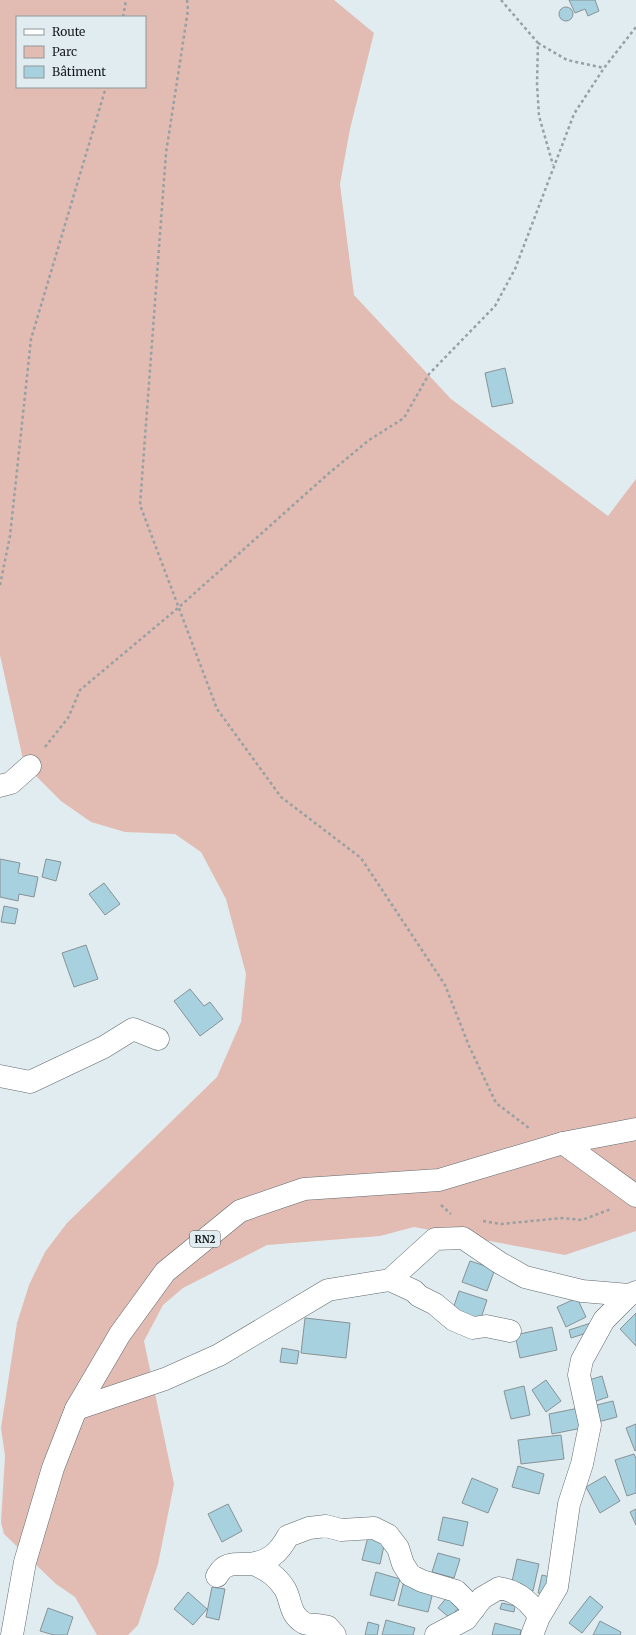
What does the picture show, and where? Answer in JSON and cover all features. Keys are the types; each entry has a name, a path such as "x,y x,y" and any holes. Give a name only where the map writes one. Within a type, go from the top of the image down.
{"main road":[{"path":"0,786 11,783 30,766"},
{"path":"0,1076 30,1082 104,1047 134,1029 158,1039"},
{"name":"RN2","path":"12,1635 25,1562 53,1468 76,1409 120,1334 165,1272 240,1211 304,1189 439,1180 563,1143 636,1129"},
{"path":"563,1143 636,1196"},
{"path":"76,1409 165,1379 219,1355 328,1290 390,1280 435,1239 463,1238 500,1263 525,1277 582,1291 633,1294"},
{"path":"390,1280 414,1291 419,1296 435,1304 454,1320 473,1328 486,1326 510,1331"},
{"path":"535,1626 557,1586 569,1504 582,1464 590,1424 579,1375 582,1360 604,1320 633,1294"},
{"path":"217,1576 225,1567 237,1564 254,1564 270,1558 280,1550 288,1536 309,1528 326,1526 341,1530 374,1528 388,1535 398,1548 402,1564 410,1575 422,1581 456,1591 474,1608"},
{"path":"254,1564 268,1570 278,1578 286,1590 294,1615 306,1624 328,1627 335,1635"},
{"path":"436,1635 466,1619 482,1598 499,1588 512,1590 533,1605 535,1626"}],"path":[{"path":"123,16 126,0"},
{"path":"187,0 188,10 166,153 140,505 217,708 281,797 361,858 445,985 469,1046 496,1103 530,1128 563,1143"},
{"path":"501,0 538,43 567,60 604,68"},
{"path":"30,766 68,718 80,690 178,608 328,474 369,440 404,418 428,374 495,306 515,268 574,114 604,68 636,27"},
{"path":"538,43 537,84 539,116 553,166"},
{"path":"0,585 10,536 31,339 106,88"},
{"path":"417,1182 451,1214 458,1216"},
{"path":"480,1220 501,1224 562,1218 582,1220 616,1207"}],"green space":[{"path":"0,0 334,0 374,33 350,129 340,184 354,295 451,399 608,516 636,479 636,1231 565,1255 414,1227 380,1236 267,1245 183,1288 163,1305 144,1341 174,1484 158,1564 138,1625 128,1635 97,1635 75,1597 56,1584 4,1534 1,1522 5,1456 1,1428 17,1323 29,1285 45,1252 67,1223 217,1077 241,1022 246,974 226,899 201,852 175,834 125,832 91,822 61,801 24,764 0,655"}],"building":[{"path":"569,0 595,0 599,11 588,16 585,9 575,13"},
{"path":"566,7 571,9 573,14 571,19 566,21 561,19 559,14 561,9"},
{"path":"505,368 513,403 492,407 485,373"},
{"path":"0,859 20,863 18,873 38,877 34,897 19,894 18,901 0,897"},
{"path":"46,859 61,862 56,881 42,877"},
{"path":"104,883 120,904 105,915 89,894"},
{"path":"4,906 18,909 15,924 1,922"},
{"path":"86,945 98,979 74,987 62,953"},
{"path":"190,989 204,1006 210,1002 223,1019 200,1036 174,1001"},
{"path":"470,1261 495,1269 487,1291 462,1282"},
{"path":"459,1291 487,1300 479,1324 451,1315"},
{"path":"577,1298 586,1317 566,1327 557,1307"},
{"path":"636,1313 636,1346 620,1329"},
{"path":"305,1318 350,1323 346,1358 301,1353"},
{"path":"591,1323 593,1331 571,1338 569,1330"},
{"path":"552,1327 557,1350 520,1358 515,1335"},
{"path":"282,1348 299,1351 297,1364 280,1362"},
{"path":"602,1376 608,1397 593,1402 586,1381"},
{"path":"546,1380 561,1401 546,1412 532,1390"},
{"path":"524,1386 530,1415 511,1419 504,1391"},
{"path":"613,1401 617,1417 598,1422 593,1406"},
{"path":"579,1408 582,1428 552,1434 549,1414"},
{"path":"636,1424 636,1450 635,1451 626,1428"},
{"path":"561,1435 564,1459 521,1464 518,1440"},
{"path":"634,1454 636,1459 636,1493 627,1496 615,1460"},
{"path":"518,1466 544,1474 539,1494 512,1487"},
{"path":"605,1476 620,1501 600,1513 586,1487"},
{"path":"472,1478 498,1489 488,1513 462,1503"},
{"path":"228,1504 242,1531 222,1542 208,1514"},
{"path":"636,1509 636,1525 630,1512"},
{"path":"443,1517 468,1522 463,1546 438,1540"},
{"path":"368,1537 385,1541 380,1564 362,1560"},
{"path":"438,1553 460,1559 454,1578 432,1572"},
{"path":"517,1559 539,1564 533,1591 511,1586"},
{"path":"376,1572 400,1579 394,1601 370,1595"},
{"path":"542,1575 550,1577 546,1594 538,1593"},
{"path":"404,1581 434,1588 428,1612 398,1605"},
{"path":"212,1587 225,1589 219,1620 206,1617"},
{"path":"188,1592 207,1609 193,1625 174,1609"},
{"path":"448,1596 460,1606 450,1618 438,1608"},
{"path":"590,1596 603,1607 582,1633 569,1623"},
{"path":"502,1603 515,1606 514,1612 500,1609"},
{"path":"48,1608 73,1617 67,1635 54,1635 40,1631"},
{"path":"386,1620 415,1628 413,1635 382,1635"},
{"path":"600,1621 621,1632 620,1635 593,1635"},
{"path":"368,1622 379,1625 377,1635 365,1635"},
{"path":"495,1623 521,1630 520,1635 492,1635"}]}
